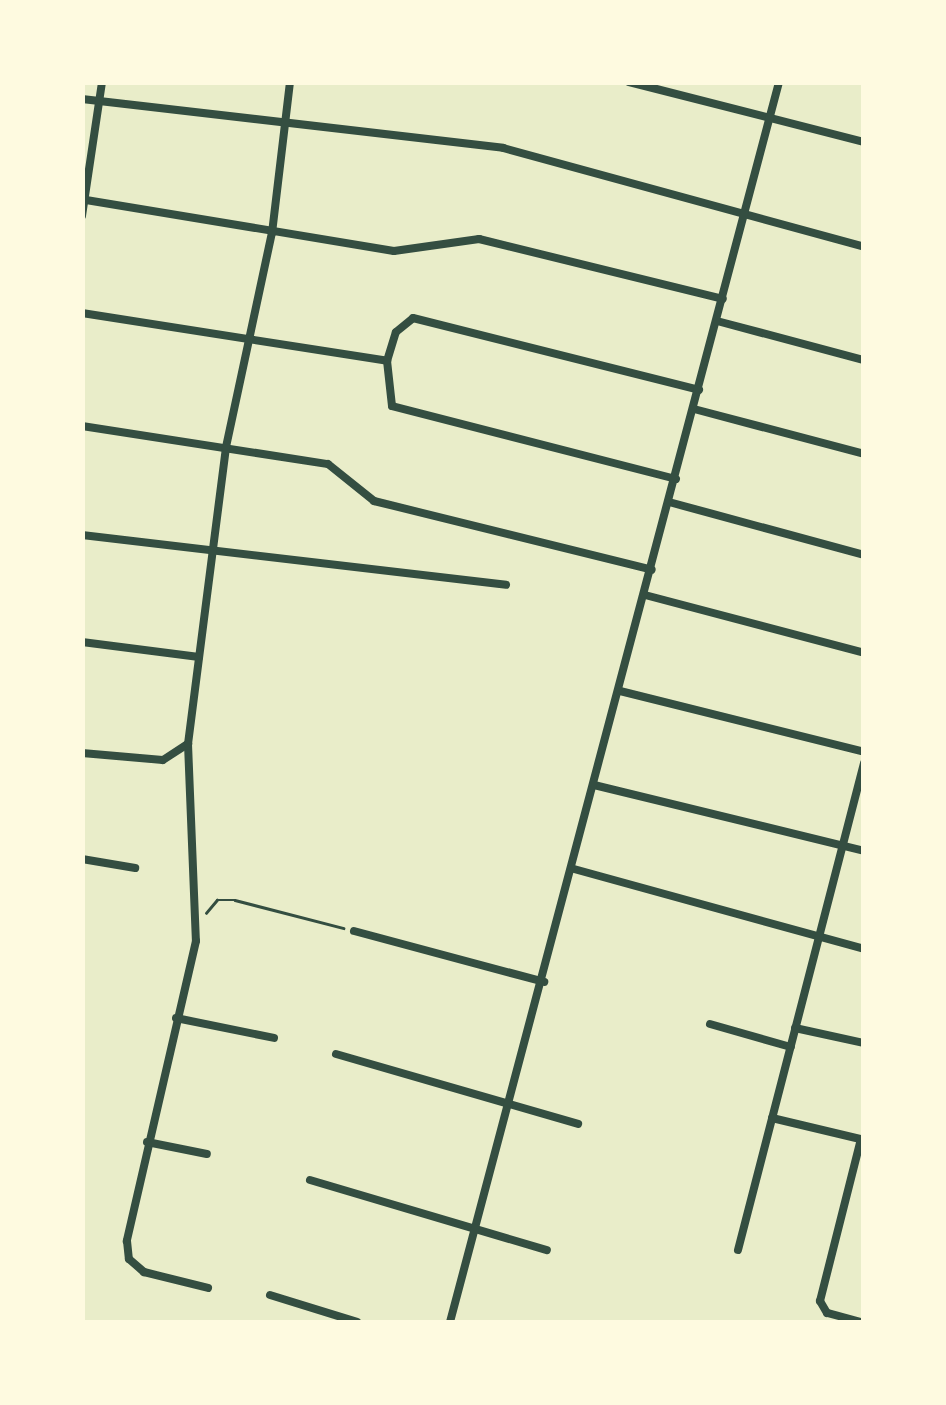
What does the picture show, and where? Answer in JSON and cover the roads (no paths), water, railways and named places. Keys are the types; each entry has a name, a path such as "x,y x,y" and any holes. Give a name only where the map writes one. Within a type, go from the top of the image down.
{"street":[{"path":"82,216 102,82"},
{"path":"208,1288 129,1259 146,1142 197,924 188,744 226,447 245,334 272,233 290,82"},
{"path":"629,82 864,142"},
{"path":"450,1322 574,869 779,82"},
{"path":"82,99 284,127 503,148 864,248"},
{"path":"86,200 394,251 479,239 722,299"},
{"path":"82,313 245,334 387,361"},
{"path":"676,479 392,406 387,361 396,332 413,318 699,390"},
{"path":"717,321 864,360"},
{"path":"694,409 864,454"},
{"path":"82,426 328,464 374,501 652,570"},
{"path":"669,502 864,555"},
{"path":"82,536 506,585"},
{"path":"645,595 864,653"},
{"path":"82,642 199,657"},
{"path":"620,691 864,752"},
{"path":"82,754 163,760 188,744"},
{"path":"738,1250 864,763"},
{"path":"594,786 864,850"},
{"path":"82,859 135,868"},
{"path":"574,869 864,949"},
{"path":"354,931 544,982"},
{"path":"176,1018 274,1038"},
{"path":"710,1024 790,1047"},
{"path":"795,1028 864,1043"},
{"path":"336,1054 578,1124"},
{"path":"772,1118 862,1140 821,1308 861,1322"},
{"path":"146,1142 207,1154"},
{"path":"310,1180 547,1250"},
{"path":"270,1295 357,1322"}]}
